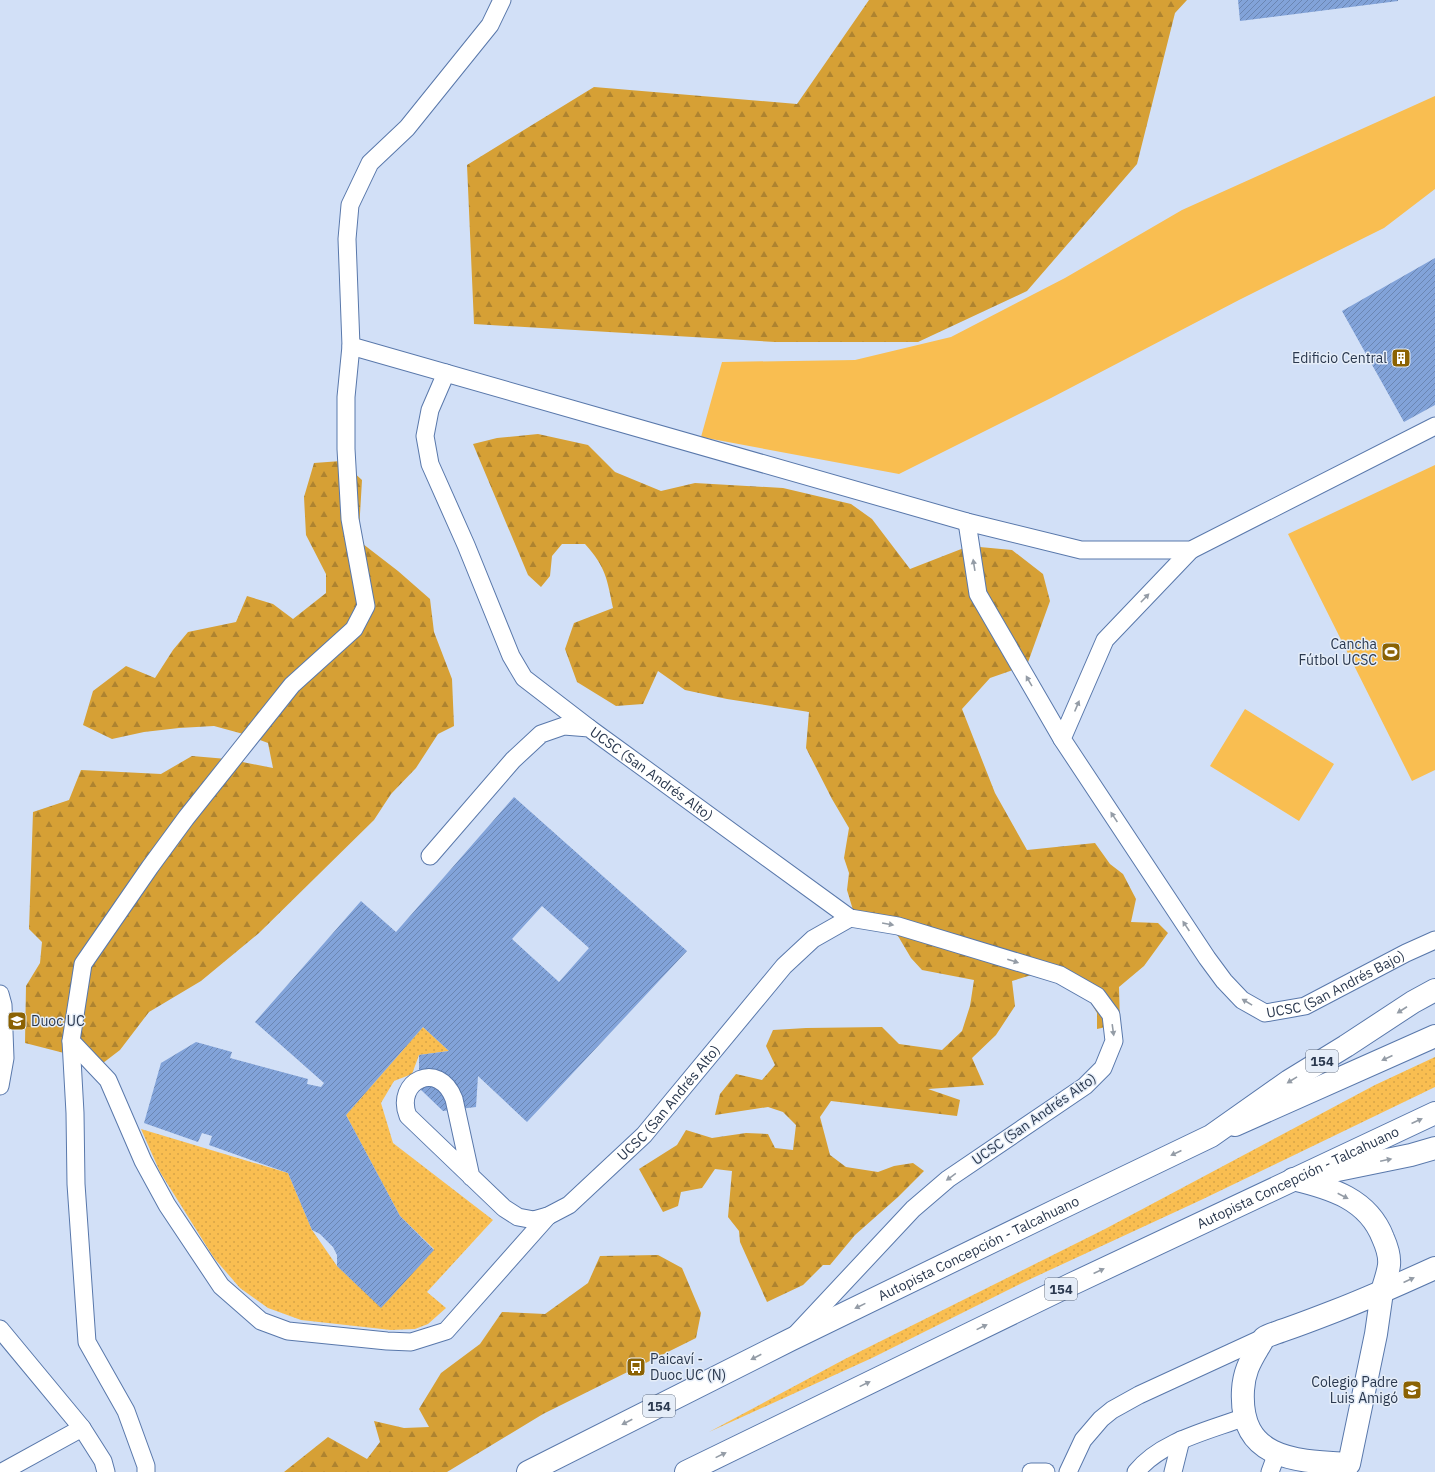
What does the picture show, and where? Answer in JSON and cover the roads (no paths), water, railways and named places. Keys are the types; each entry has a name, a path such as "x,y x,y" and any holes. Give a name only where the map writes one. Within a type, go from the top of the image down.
{"main road":[{"name":"154","path":"1212,1136 1289,1081 1413,1002 1435,990"},
{"name":"Autopista Concepción - Talcahuano","path":"528,1472 790,1340 1059,1209 1212,1136 1435,1036"},
{"name":"Autopista Concepción - Talcahuano","path":"686,1472 1072,1284 1435,1113"},
{"path":"1293,1179 1411,1155 1435,1148"},
{"path":"1293,1179 1324,1187 1346,1197 1367,1211 1380,1229 1388,1251 1389,1265 1382,1292 1376,1334 1348,1468 1302,1459 1274,1463 1250,1431 1242,1403 1246,1368 1265,1337 1336,1311 1382,1292 1435,1268"}],"lane":[{"path":"146,1472 146,1466 126,1411 87,1342 76,1184 75,1113 71,1041 83,964 150,866 191,812 292,685 354,629 366,606 350,519 347,464 346,397 351,346 347,239 350,205 370,163 407,128 490,25 502,0"},
{"path":"351,346 967,522 1081,550 1191,550"},
{"path":"446,373 430,410 425,436 430,464 466,545 511,656 524,678 589,728"},
{"path":"1062,739 1105,640 1191,550 1435,426"},
{"name":"UCSC (San Andrés Bajo)","path":"967,522 978,594 1062,739 1208,958 1224,981 1242,1000 1265,1013 1305,1006 1406,953 1435,940"},
{"name":"UCSC (San Andrés Alto)","path":"430,856 512,760 541,734 564,726 589,728 850,918 898,926 1060,975 1097,996 1110,1015 1114,1041 1103,1068 1084,1086 948,1179 913,1209 790,1340"},
{"name":"UCSC (San Andrés Alto)","path":"471,1176 451,1091 445,1084 431,1077 423,1077 416,1081 405,1097 404,1107 408,1116 504,1208 518,1217 534,1220 548,1216 569,1205 644,1135 784,966 813,939 850,918"},
{"path":"0,994 3,1005 5,1058 0,1086"},
{"path":"71,1041 108,1080 143,1161 167,1206 221,1286 261,1321 288,1331 411,1342 446,1331 548,1216"},
{"path":"0,1329 82,1428 103,1461 106,1472"},
{"path":"1068,1472 1083,1440 1101,1419 1112,1410 1138,1395 1265,1337"},
{"path":"1136,1472 1143,1464 1166,1446 1245,1417"},
{"path":"2,1472 82,1428"},
{"path":"1173,1472 1181,1440"},
{"path":"1030,1472 1046,1472"}],"place":[{"name":"Edificio Central","path":"1401,358"},
{"name":"Cancha Fútbol UCSC","path":"1391,652"},
{"name":"Duoc UC","path":"17,1021"},
{"name":"Paicaví - Duoc UC (N)","path":"636,1367"},
{"name":"Colegio Padre Luis Amigó","path":"1412,1390"}]}
